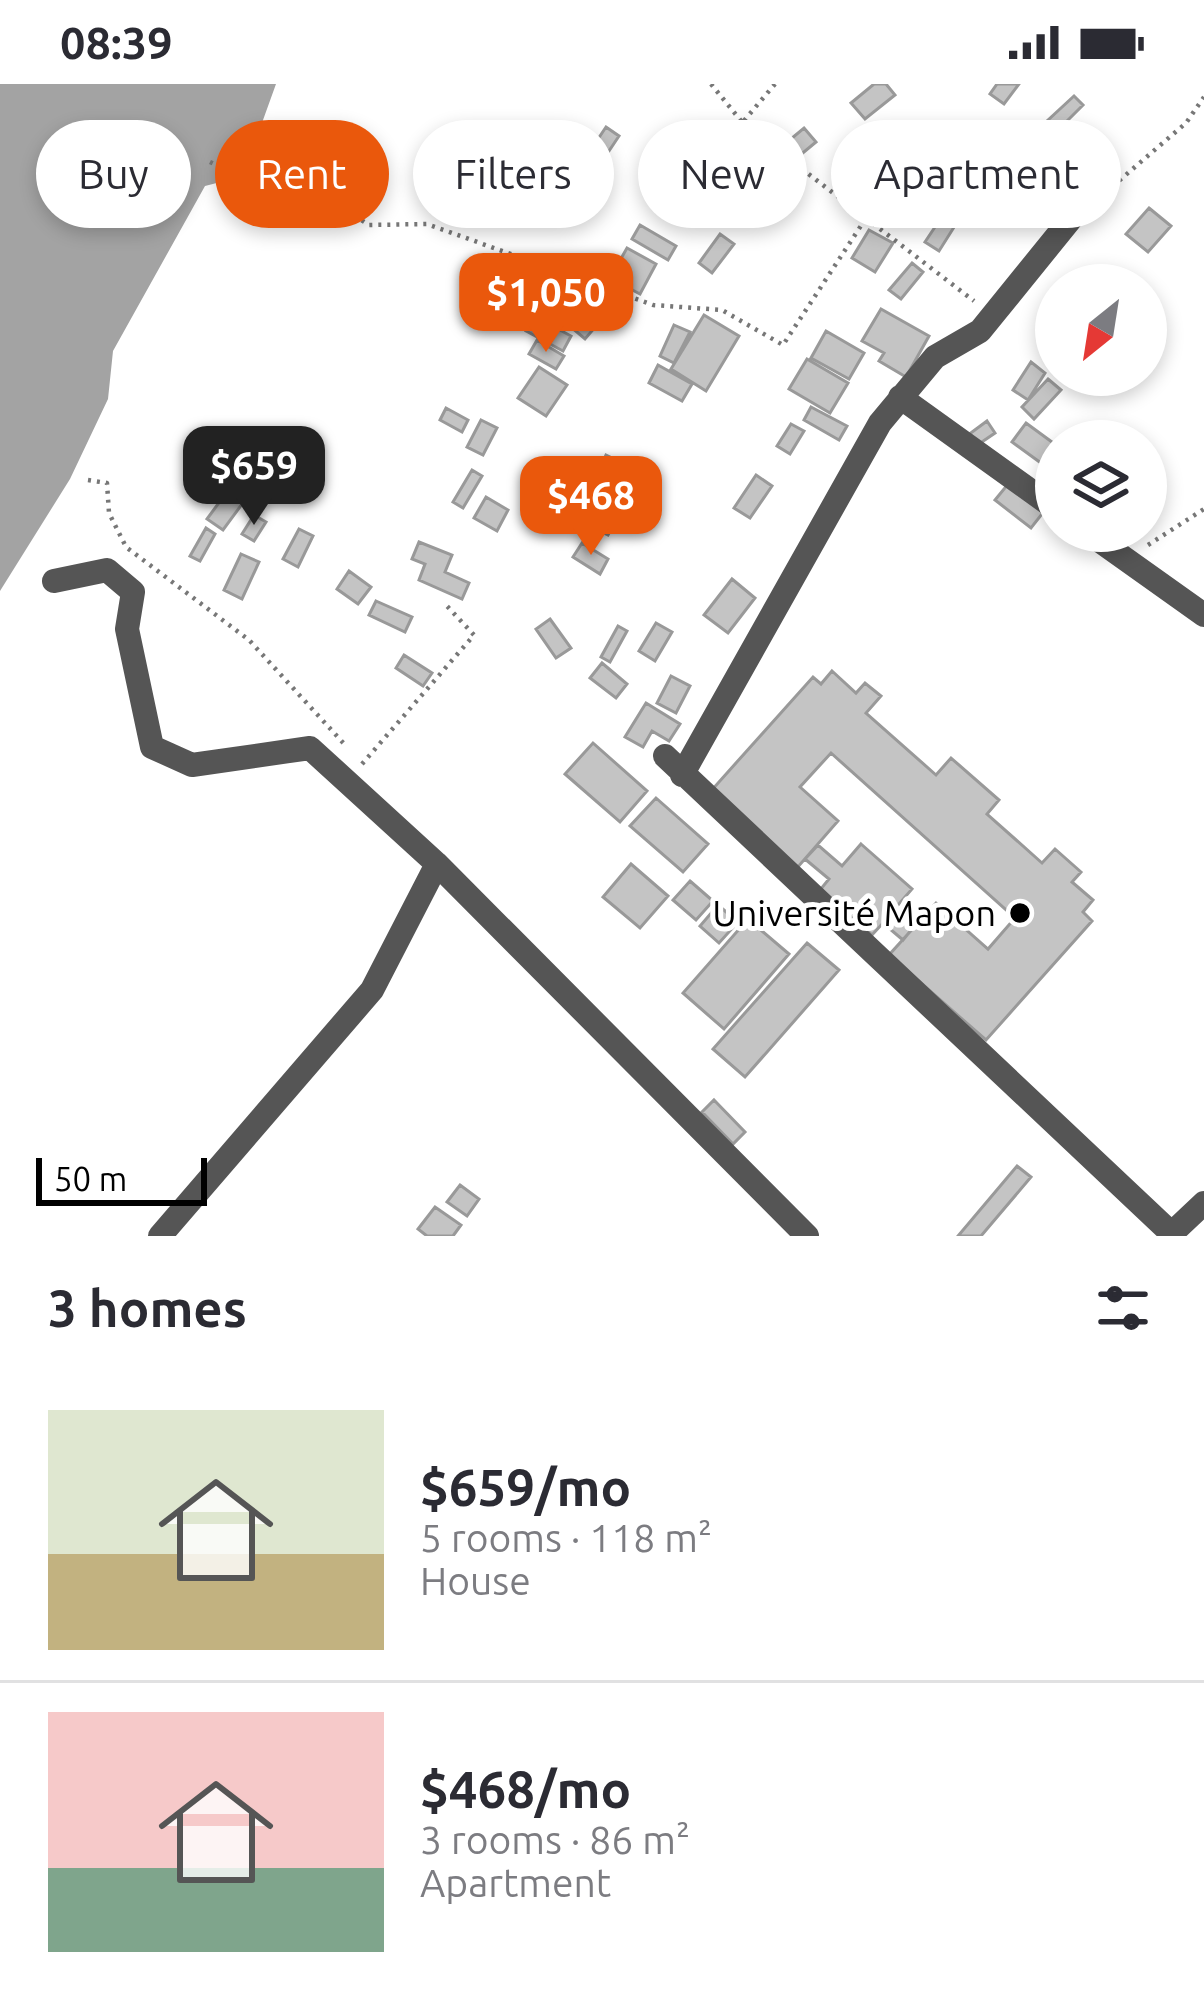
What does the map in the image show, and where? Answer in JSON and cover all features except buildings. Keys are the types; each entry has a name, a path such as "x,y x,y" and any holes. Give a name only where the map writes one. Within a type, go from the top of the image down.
{"street":[{"path":"1063,228 970,339 935,357 900,397 674,766 1170,1235 1204,1203"},
{"path":"900,397 1035,493"},
{"path":"1114,552 1204,615"},
{"path":"54,580 106,570 133,592 128,635 150,744 158,751 192,764 304,747 354,771 437,864 807,1236"},
{"path":"160,1236 372,990 437,864"}],"path":[{"path":"711,84 740,120"},
{"path":"744,120 775,84"},
{"path":"1121,184 1186,123 1204,97"},
{"path":"210,162 215,164"},
{"path":"807,172 831,191"},
{"path":"389,225 428,224 652,304 722,310 783,345 859,228"},
{"path":"879,228 992,314"},
{"path":"88,480 107,483 109,512 126,547 249,640 354,771 474,635 446,605"},
{"path":"1128,562 1167,528 1204,509"}],"shaded area":[{"path":"0,84 276,84 263,120 215,120 215,183 205,186 191,211 191,120 36,120 36,228 182,228 113,351 108,399 70,479 0,591"}],"place":[{"name":"Université Mapon","path":"1020,913"}]}
